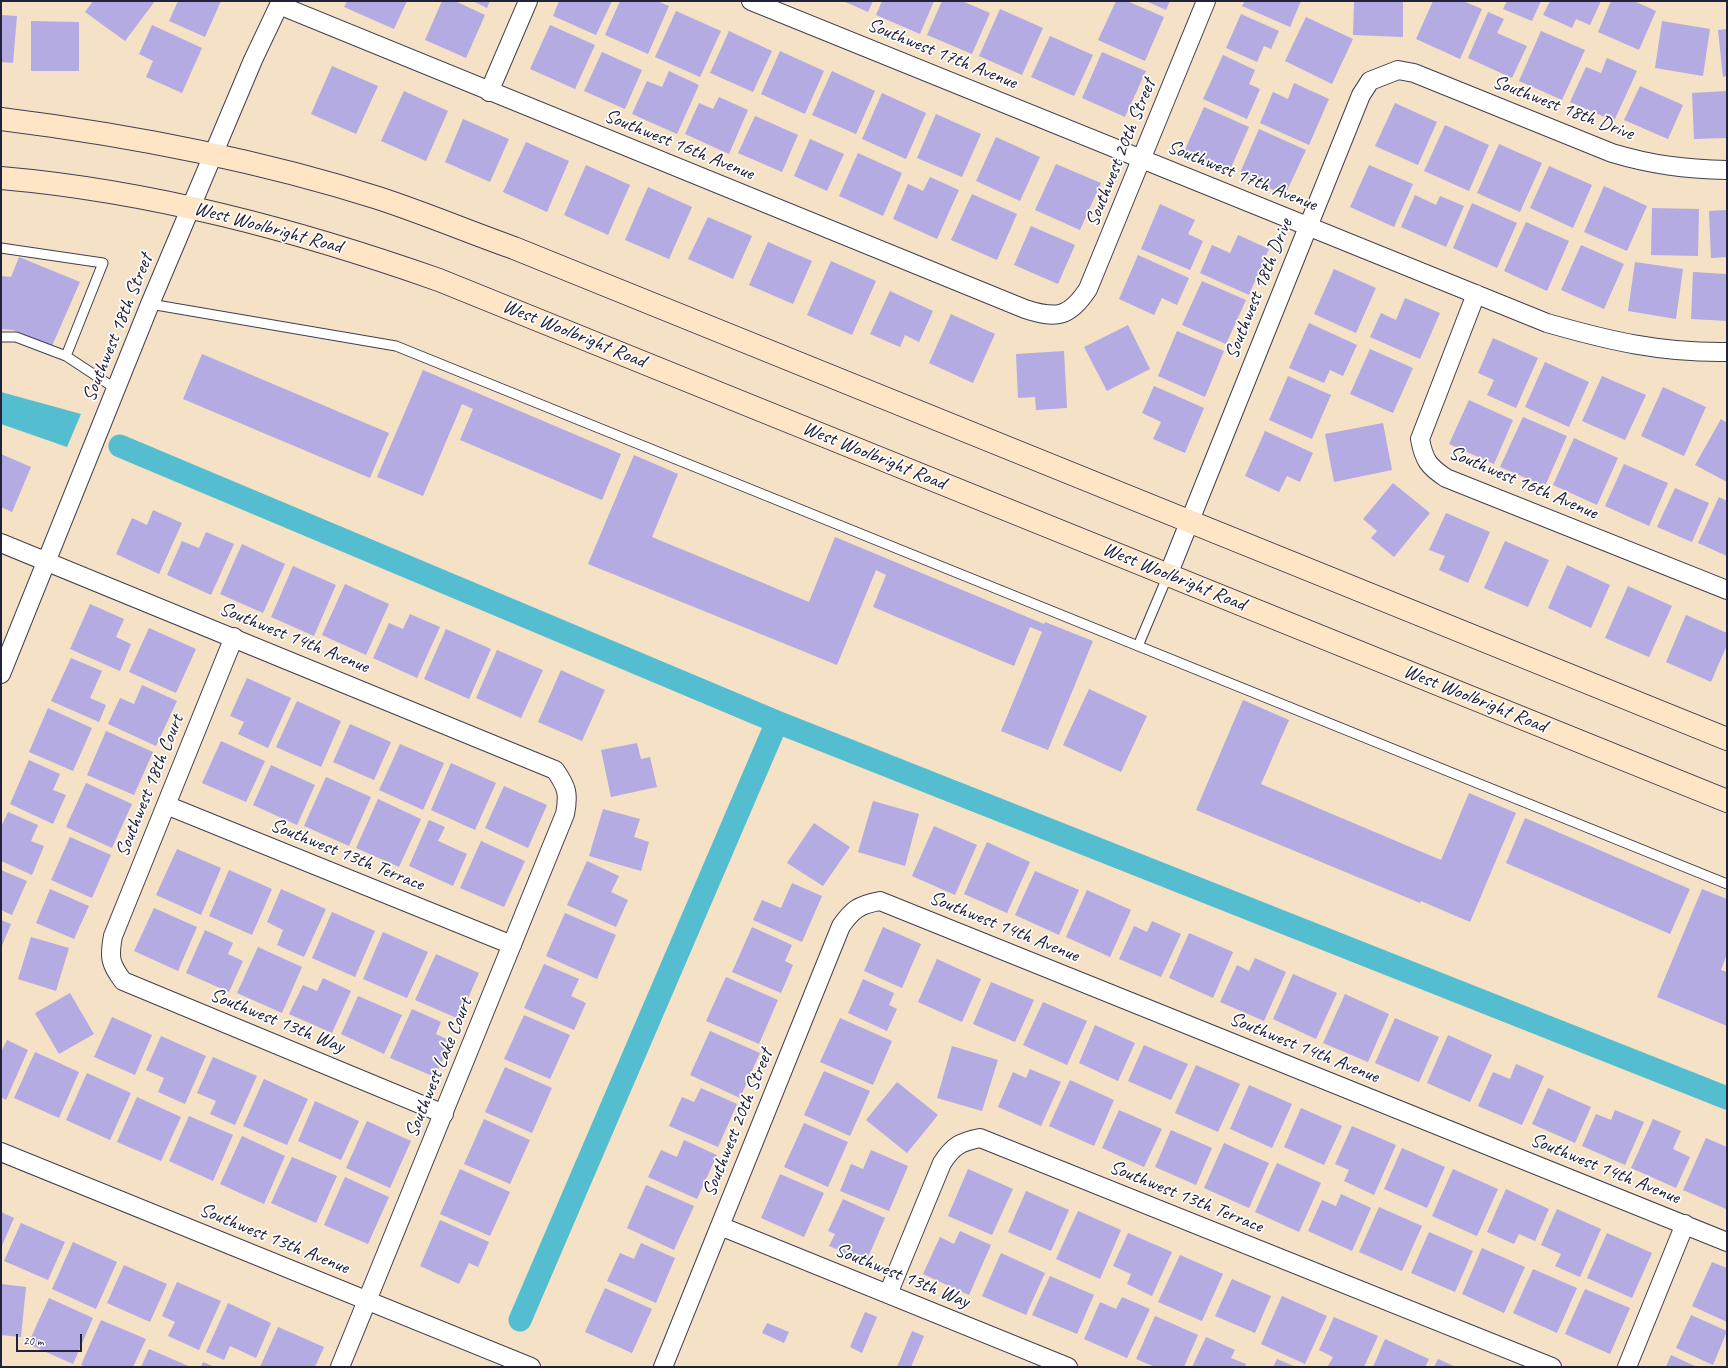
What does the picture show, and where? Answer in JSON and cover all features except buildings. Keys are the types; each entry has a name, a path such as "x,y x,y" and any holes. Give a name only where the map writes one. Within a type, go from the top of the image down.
{"main road":[{"path":"1,119 98,132 214,154 331,184 380,199 514,248 1727,739"},
{"name":"West Woolbright Road","path":"1,178 97,189 252,222 313,239 439,280 1727,801"}],"street":[{"path":"489,92 528,1"},
{"name":"Southwest 17th Avenue","path":"751,1 1547,323 1602,339 1639,346 1697,352 1727,352"},
{"name":"Southwest 20th Street","path":"1064,313 1079,303 1088,290 1206,1"},
{"name":"Southwest 16th Avenue","path":"280,3 489,92 1025,309 1046,316 1064,313"},
{"name":"Southwest 18th Street","path":"1,674 150,304 280,3"},
{"name":"Southwest 18th Drive","path":"1168,575 1361,95 1370,82 1398,70 1414,73 1604,150 1634,159 1686,169 1727,170"},
{"name":"Southwest 16th Avenue","path":"1476,294 1420,440 1423,456 1432,469 1446,478 1727,590"},
{"name":"Southwest 14th Avenue","path":"1,543 234,637 555,770 565,783"},
{"name":"Southwest 18th Court","path":"110,952 113,936 234,637"},
{"name":"Southwest Lake Court","path":"340,1367 565,814 568,798 565,783"},
{"name":"Southwest 13th Terrace","path":"166,805 512,945"},
{"name":"Southwest 14th Avenue","path":"864,904 880,901 1727,1242"},
{"name":"Southwest 20th Street","path":"663,1367 841,926 850,913 864,904"},
{"name":"Southwest 13th Way","path":"110,952 113,968 123,981 444,1114"},
{"name":"Southwest 13th Terrace","path":"888,1294 942,1163 951,1150 964,1141 980,1138 1552,1367"},
{"name":"Southwest 13th Avenue","path":"1,1152 531,1367"},
{"path":"1627,1367 1685,1224"},
{"name":"Southwest 13th Way","path":"720,1226 1068,1367"}],"lane":[{"path":"1,248 102,263 66,356"},
{"path":"150,304 396,346 1727,884"},
{"path":"1,336 16,337 66,356 116,389"},
{"path":"1138,646 1168,575"}],"water":[{"path":"1,392 81,414 67,447 1,424"}],"waterway":[{"path":"120,446 777,722 1727,1098"},
{"path":"520,1320 777,722"}]}
